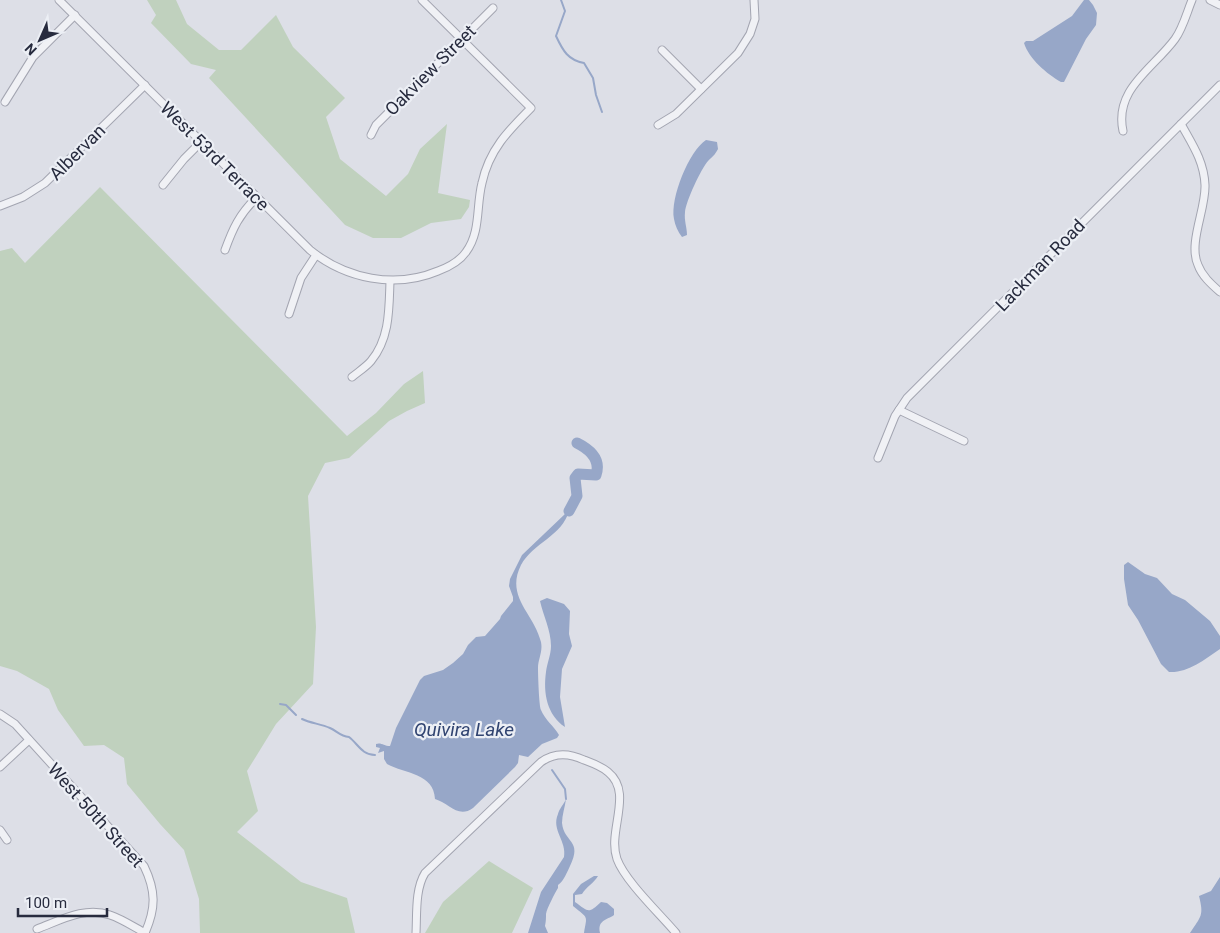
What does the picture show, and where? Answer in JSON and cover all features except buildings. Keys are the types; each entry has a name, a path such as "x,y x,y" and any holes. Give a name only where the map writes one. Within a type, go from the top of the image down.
{"street":[{"name":"West 53rd Terrace","path":"59,0 256,198 316,255 346,272 372,280 390,281 423,278 449,267 466,252 475,236 482,182 493,152 509,130 531,108 461,39"},
{"path":"422,0 461,39"},
{"path":"658,124 676,114 738,52 750,34 755,18 754,0"},
{"path":"1123,131 1121,111 1125,96 1176,37 1192,0"},
{"path":"1210,0 1220,5"},
{"name":"Oakview Street","path":"371,135 376,125 493,8"},
{"path":"5,102 33,57 75,15"},
{"path":"662,50 701,89"},
{"name":"Lackman Road","path":"878,458 899,410 913,393 1220,85"},
{"name":"Albervan","path":"0,206 23,197 45,183 145,86"},
{"path":"1181,124 1201,159 1204,176 1205,195 1195,246 1196,259 1203,275 1220,292"},
{"path":"163,185 201,142"},
{"path":"225,250 237,220 256,198"},
{"path":"289,314 300,278 316,255"},
{"path":"352,377 370,362 381,346 387,328 390,281"},
{"path":"899,410 964,441"},
{"name":"West 50th Street","path":"0,714 15,724 144,866 152,884 153,899 151,919 145,933"},
{"path":"0,767 29,740"},
{"path":"416,933 421,879 430,867 547,758 561,754 569,754 607,771 619,786 620,796 614,848 620,866 676,933"},
{"path":"0,830 7,840"},
{"path":"38,928 84,912 97,912 111,915 145,933"}],"green space":[{"path":"147,0 176,0 187,24 219,50 241,50 276,15 293,47 345,98 326,117 340,159 386,196 408,174 420,149 447,124 438,193 470,200 469,207 461,219 431,223 401,238 373,238 345,225 209,78 216,70 191,64 151,23 156,15"},
{"path":"100,187 347,436 376,413 404,384 423,371 425,403 389,421 349,458 325,463 308,496 316,627 313,684 276,724 247,771 258,811 237,832 301,882 347,898 355,933 200,933 199,899 184,850 127,784 124,758 104,745 84,746 58,710 49,689 17,671 0,666 0,251 12,248 25,263"},
{"path":"489,861 533,888 512,933 425,933 443,902"}],"water":[{"path":"1084,0 1089,0 1097,13 1096,25 1086,39 1064,82 1061,82 1039,66 1026,49 1024,43 1026,41 1033,41 1072,16"},
{"path":"706,140 717,142 718,149 705,165 691,193 685,212 687,235 682,237 674,219 675,199 687,164 693,154"},
{"name":"Quivira Lake","path":"569,511 560,527 526,557 517,576 516,586 522,605 533,622 541,642 538,668 541,710 559,735 557,738 542,744 528,757 519,755 518,763 515,767 473,808 463,812 458,811 435,799 430,784 424,779 387,764 384,759 384,751 378,753 380,748 376,747 376,744 390,746 396,728 420,680 424,676 443,670 453,663 463,654 476,637 485,636 500,619 513,601 509,586 510,579 522,555"},
{"path":"1128,562 1145,574 1157,578 1172,594 1185,600 1210,621 1220,636 1220,649 1189,668 1169,672 1161,664 1128,605 1124,565"},
{"path":"547,598 564,604 570,611 569,634 572,646 562,669 560,697 565,727 550,710 545,688 551,640 540,601"},
{"path":"566,799 562,817 563,830 572,842 575,851 565,876 558,885 547,911 545,926 548,933 528,933 541,892 564,857 556,820 559,810"},
{"path":"594,876 598,876 582,894 575,895 575,902 588,910 591,910 601,902 607,903 614,909 614,915 601,923 600,933 584,933 586,918 573,906 573,894 581,884"},
{"path":"1220,877 1220,933 1190,933 1197,923 1201,912 1199,896 1211,891"}],"waterway":[{"path":"561,0 565,11 556,36 570,57 584,63 593,78 602,112"},
{"path":"569,511 577,496 575,478 578,474 596,475 597,470 594,456 577,443"},
{"path":"280,704 286,705 296,715"},
{"path":"302,719 349,737 363,751 375,755"},
{"path":"552,770 565,789 566,799"}]}
